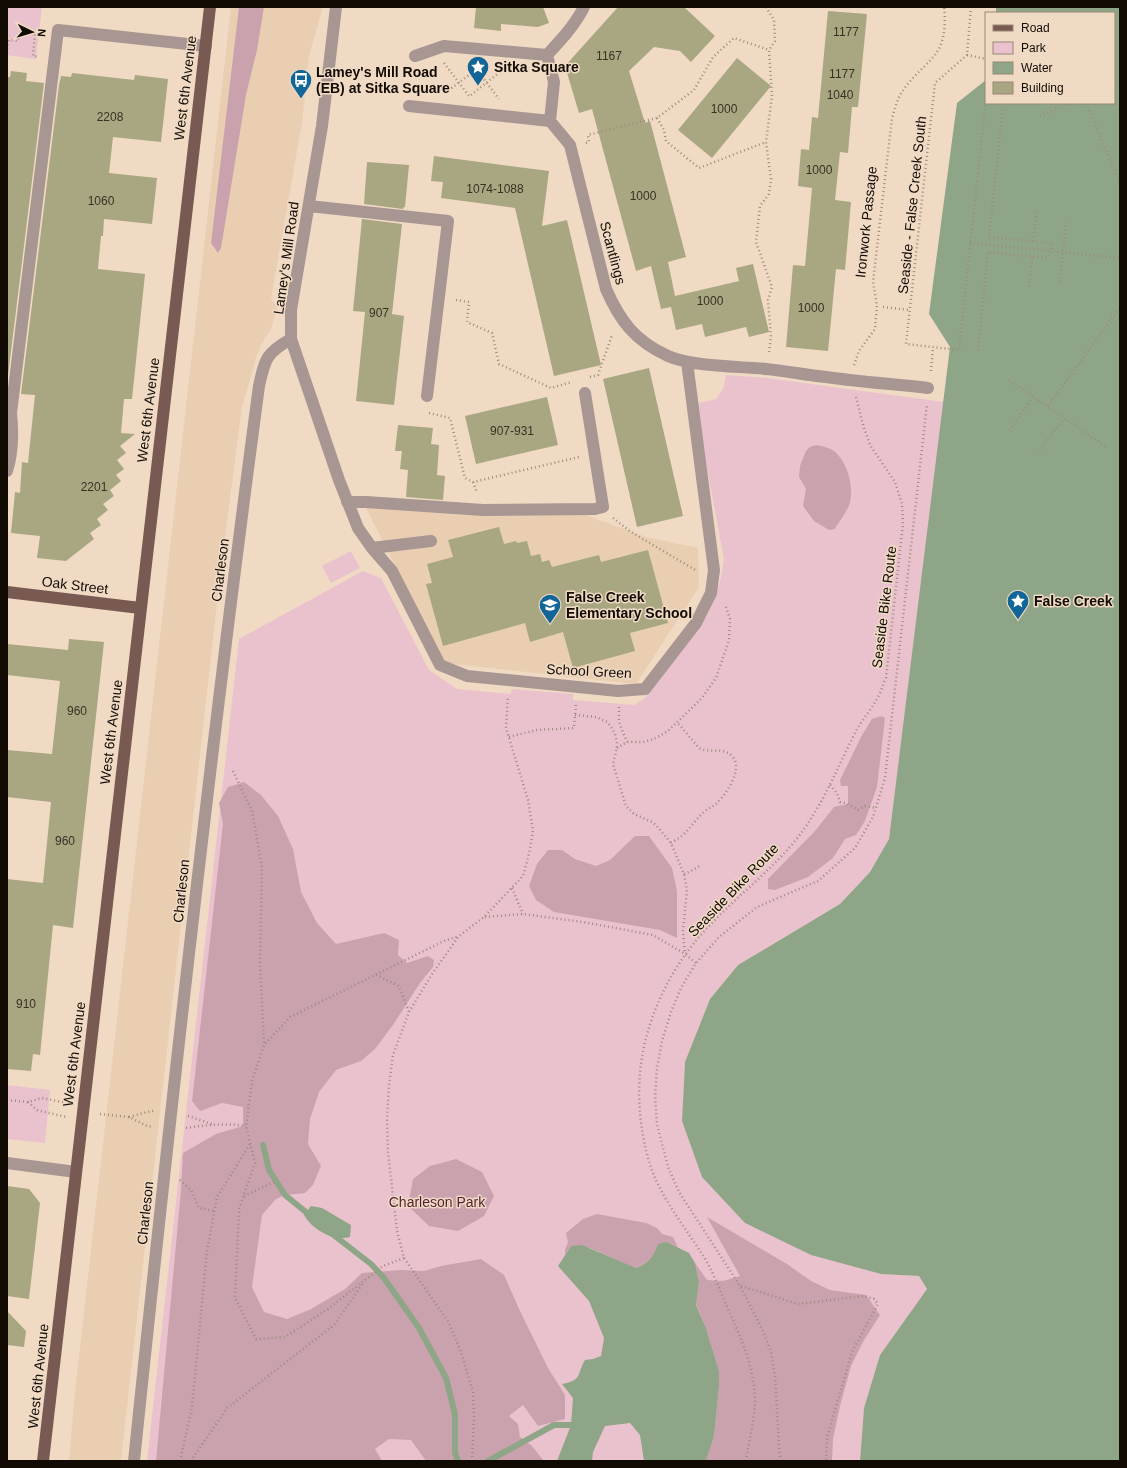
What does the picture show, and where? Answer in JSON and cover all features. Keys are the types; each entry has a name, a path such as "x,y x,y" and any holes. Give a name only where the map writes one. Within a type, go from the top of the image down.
{"main road":[{"name":"West 6th Avenue","path":"43,1461 210,7"},
{"name":"Oak Street","path":"7,592 140,608"}],"street":[{"name":"Lamey's Mill Road","path":"336,7 322,126 291,310 292,339 347,502 358,528 372,548"},
{"path":"415,56 434,48 444,46 460,46 547,54 560,42 578,19 584,7"},
{"path":"7,471 10,463 13,434 11,412 58,30 206,46"},
{"path":"409,106 550,121 554,82 547,54"},
{"name":"Scantlings","path":"550,121 570,145 606,289 620,318 632,332 649,346 668,356 687,362"},
{"path":"308,206 448,221 440,298 427,396"},
{"name":"Charleson","path":"134,1461 164,1179 211,768 259,386 263,368 270,353 292,339"},
{"path":"687,362 767,369 928,388"},
{"name":"School Green","path":"372,548 392,571 440,665 467,676 509,681 618,691 645,689 696,623 711,593 713,581 714,570 687,362"},
{"path":"347,502 482,510 595,510 603,507 585,393"},
{"path":"372,548 431,541"},
{"path":"7,1163 76,1172"}],"path":[{"path":"766,7 774,20 775,41 769,50 772,96 766,142 771,179 769,194 760,206 756,242 772,287 768,300 771,337 767,369"},
{"name":"Ironwork Passage","path":"853,380 854,365 859,352 875,329 877,306 873,282 892,118 901,92 920,69 937,52 942,41 944,28 944,7"},
{"path":"971,7 967,55 985,59"},
{"path":"7,49 9,40 18,41 19,32 35,34 33,56"},
{"path":"570,145 590,142 588,135 657,118 694,90 714,57 734,38 769,50"},
{"path":"460,46 513,117"},
{"path":"434,48 482,114"},
{"path":"426,108 500,50"},
{"path":"469,96 524,53"},
{"name":"Seaside - False Creek South","path":"933,347 906,344 936,83 967,55"},
{"path":"780,1461 775,1376 771,1352 763,1331 740,1286 679,1192 668,1167 657,1124 655,1096 656,1068 671,1012 681,988 696,963 719,937 757,907 818,881 855,848 873,817 885,778 933,347 959,350 985,104"},
{"path":"1040,116 1069,104"},
{"path":"1086,104 1120,183"},
{"path":"978,350 988,252 1047,258 1051,251 1052,243 989,237 1004,107"},
{"path":"657,118 664,130 666,141 699,168 766,142"},
{"path":"1033,241 1037,211"},
{"path":"1060,282 1066,222"},
{"path":"970,243 1120,258"},
{"path":"1029,287 1032,256"},
{"path":"440,298 469,302 467,322 492,333 499,364 551,388 578,381"},
{"path":"883,307 910,310"},
{"path":"1048,406 1120,308"},
{"path":"585,379 598,375 612,334 620,318"},
{"name":"Seaside Bike Route","path":"746,1461 756,1408 754,1381 743,1343 714,1277 703,1256 667,1202 654,1177 639,1108 640,1072 646,1040 656,1008 666,984 686,954 711,924 793,843 815,814 856,730 879,696 886,678 903,524 902,504 895,482 870,445 863,425 853,380"},
{"path":"1009,380 1106,447"},
{"path":"427,396 426,412 450,418 465,478 473,482 594,454"},
{"path":"1010,431 1033,396"},
{"path":"1040,450 1064,418"},
{"path":"615,519 631,532 713,581 724,600 730,619 729,640 716,678 701,699 668,731 654,739 643,742 627,742 617,748"},
{"path":"472,1460 474,1416 473,1392 461,1352 449,1323 404,1258 397,1231 387,1119 393,1055 409,1012 432,974 459,936 484,917 523,876 533,831 528,800 506,728 509,681"},
{"path":"509,737 537,730 574,728 576,687"},
{"path":"575,715 596,717 607,722 615,734 617,748 613,764 626,806 634,814 656,825 671,843 684,874 687,890 683,931 686,954"},
{"path":"671,843 683,836 705,811 716,804 729,788 736,770 735,760 725,751 703,750 699,748 677,722"},
{"path":"621,727 627,742"},
{"path":"233,771 252,811 262,868 260,963 264,1045 252,1081 246,1126 255,1163 239,1209 235,1298 256,1339 285,1337 328,1310 384,1266 404,1258"},
{"path":"830,785 837,793 840,802 846,803 858,810 865,806 876,808"},
{"path":"684,874 700,866"},
{"path":"512,888 523,914"},
{"path":"484,917 523,914 583,922 653,935 686,954 696,963"},
{"path":"264,1045 290,1017 444,941 459,936"},
{"path":"375,975 399,986 409,1012"},
{"path":"7,1100 28,1102 42,1098 71,1104"},
{"path":"28,1102 37,1110 71,1118"},
{"path":"99,1114 129,1117 147,1126 154,1127"},
{"path":"184,1128 228,1123 246,1126"},
{"path":"180,1461 192,1407 207,1251 217,1197 250,1144"},
{"path":"164,1179 181,1180 191,1190 199,1208 214,1211"},
{"path":"244,1196 274,1182"},
{"path":"191,1461 227,1408 334,1325 364,1281"},
{"path":"740,1286 798,1304 863,1296 874,1299 878,1304 852,1352 827,1438 826,1461"}],"shaded area":[{"path":"231,7 323,7 309,56 302,123 271,299 277,307 271,329 261,345 256,358 242,407 221,567 121,1461 69,1461 74,1401"},
{"name":"False Creek Elementary School","path":"363,502 571,510 646,537 698,548 699,587 636,684 444,663"}],"green space":[{"path":"7,7 42,7 36,59 7,55"},
{"path":"239,7 264,7 257,50 246,95 221,248 218,253 211,243"},
{"name":"Charleson Park","path":"726,375 767,378 944,402 889,839 870,872 840,904 738,965 710,999 685,1062 682,1121 745,1223 812,1255 881,1274 919,1276 927,1289 880,1355 864,1408 860,1461 147,1461 239,639 363,571 381,578 429,670 457,689 511,694 512,689 573,694 573,700 634,705 645,698 707,616 720,582 724,559 702,442 699,403 716,399 723,389"},
{"path":"816,445 830,449 839,455 846,467 850,481 850,502 835,529 829,530 814,521 803,506 806,489 799,477 800,466 806,451 810,447"},
{"path":"351,551 360,568 331,583 322,566"},
{"path":"882,716 885,718 877,787 865,821 856,835 845,839 833,858 808,877 775,890 768,889 768,879 815,831 834,807 848,804 848,786 841,786 840,780 861,737 872,719"},
{"path":"244,782 261,795 278,816 293,849 301,892 317,923 336,944 384,933 399,940 398,955 407,963 428,956 434,960 433,967 420,983 393,1025 375,1049 361,1061 336,1070 319,1092 310,1119 308,1144 321,1166 313,1185 305,1193 285,1195 276,1199 262,1215 252,1287 264,1312 287,1319 311,1309 345,1289 362,1273 400,1270 424,1271 441,1266 481,1259 504,1275 548,1368 565,1395 565,1419 538,1426 523,1405 509,1416 518,1424 520,1437 532,1446 544,1461 426,1461 411,1440 389,1439 375,1449 382,1461 156,1461 181,1190 183,1153 216,1134 243,1126 243,1107 222,1103 200,1111 192,1101 223,824 219,803 228,787"},
{"path":"635,836 649,836 672,868 677,891 677,938 660,930 554,912 536,900 529,886 537,864 548,850 562,850 575,859 596,866 610,860"},
{"path":"7,1085 50,1090 45,1143 7,1139"},
{"path":"456,1159 482,1172 494,1196 484,1216 458,1231 429,1226 408,1206 413,1179 430,1166"},
{"path":"597,1214 646,1223 657,1228 662,1234 673,1237 678,1247 667,1242 649,1260 635,1268 590,1248 571,1246 565,1255 568,1242 566,1233 583,1219"},
{"path":"707,1217 787,1264 811,1281 830,1290 866,1295 880,1315 863,1342 851,1366 833,1439 832,1461 706,1461 714,1436 719,1387 719,1371 706,1328 696,1304 699,1282 695,1263 707,1280 723,1281 740,1276"}],"water":[{"name":"False Creek","path":"996,7 1120,7 1120,1461 860,1461 864,1408 880,1355 927,1289 919,1276 881,1274 811,1255 745,1223 702,1177 682,1121 685,1062 710,999 738,965 840,904 870,872 889,839 950,347 929,314 957,103 985,81 985,104 1115,104 1115,12 996,12"},
{"path":"311,1206 322,1208 351,1225 350,1237 337,1238 330,1236 312,1225 304,1215"},
{"path":"667,1242 689,1253 695,1263 699,1282 696,1305 706,1328 719,1371 719,1387 714,1436 706,1461 644,1461 640,1435 630,1423 605,1426 593,1452 592,1461 557,1461 571,1425 573,1398 562,1384 576,1379 585,1360 601,1356 604,1338 589,1301 558,1266 571,1246 582,1245 636,1268 650,1259 655,1253 658,1244"}],"building":[{"path":"476,7 543,7 549,23 538,27 501,24 501,31 474,28"},
{"path":"618,7 684,7 715,36 691,62 680,51 654,47 629,71 645,123 650,121 686,257 668,262 675,296 739,281 736,268 753,264 769,332 749,337 746,327 705,337 702,324 676,330 671,307 661,309 651,266 636,271 592,109 579,113 565,66"},
{"path":"828,11 867,14 858,107 852,107 848,153 840,152 835,200 851,202 845,270 836,269 828,351 786,347 793,265 805,266 812,188 798,186 801,149 809,150 812,117 818,118"},
{"path":"737,58 771,86 712,158 678,130"},
{"path":"11,71 27,73 26,81 44,83 7,384 7,77 10,77"},
{"path":"72,73 134,80 135,75 168,79 161,142 113,137 109,173 157,178 152,224 104,219 98,269 145,274 132,399 124,399 121,433 135,434 120,446 126,453 117,460 124,469 116,475 121,481 110,490 114,496 103,504 108,510 97,519 101,525 90,533 94,539 66,561 37,558 40,536 11,533 15,492 20,493 22,462 28,463 35,395 21,394 59,85 61,76 71,77"},
{"path":"434,156 549,171 542,226 567,220 601,365 554,376 515,208 441,198 443,182 431,181"},
{"path":"367,162 409,165 405,207 403,209 364,204"},
{"path":"362,219 402,224 392,314 404,316 394,405 356,401 365,312 353,311"},
{"path":"649,368 683,516 637,527 603,379"},
{"path":"547,397 558,445 476,464 465,416"},
{"path":"398,425 433,428 431,444 439,445 437,475 445,476 443,500 406,497 408,470 400,469 402,451 395,451"},
{"path":"499,527 504,544 516,541 517,543 527,541 531,556 540,554 542,562 549,560 552,567 599,555 601,562 648,550 668,623 630,633 635,651 573,668 563,632 530,642 525,623 443,646 426,584 432,583 427,564 453,557 448,540"},
{"path":"69,639 104,642 73,928 53,925 40,1055 33,1054 31,1071 7,1069 7,879 43,883 51,802 7,797 7,750 52,754 60,681 7,675 7,644 68,650"},
{"path":"7,1186 29,1189 40,1203 29,1299 7,1296"},
{"path":"7,1311 26,1331 24,1347 7,1345"}],"waterway":[{"path":"263,1145 269,1170 285,1195 312,1217"},
{"path":"331,1233 371,1264 384,1278 419,1328 446,1378 455,1414 455,1453 458,1461"},
{"path":"488,1461 554,1425 571,1425"}],"place":[{"name":"Sitka Square","path":"478,86"},
{"name":"Lamey's Mill Road (EB) at Sitka Square","path":"301,100"},
{"name":"False Creek","path":"1018,620"},
{"name":"False Creek Elementary School","path":"550,624"}]}
